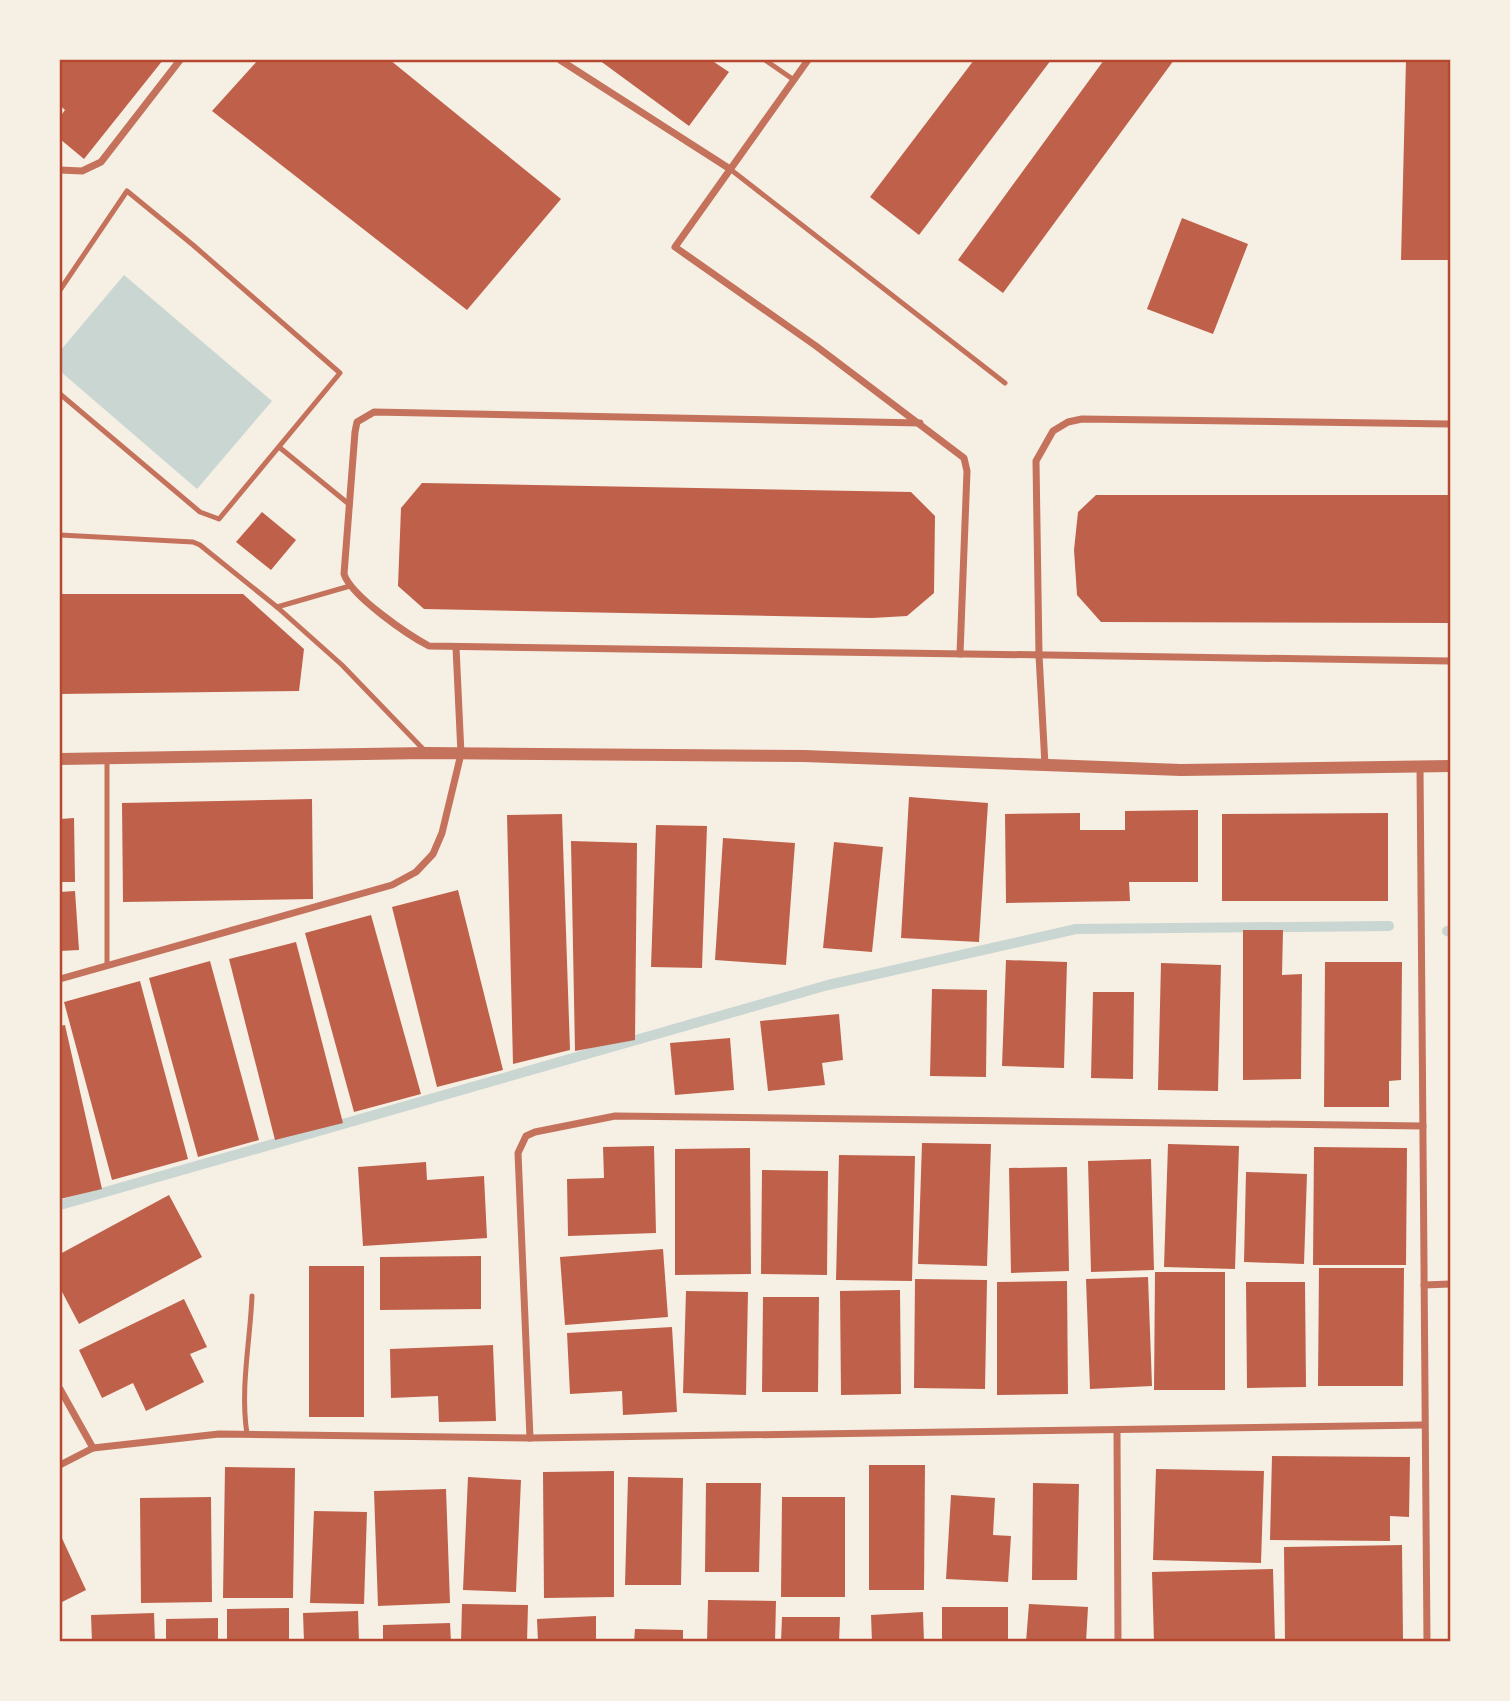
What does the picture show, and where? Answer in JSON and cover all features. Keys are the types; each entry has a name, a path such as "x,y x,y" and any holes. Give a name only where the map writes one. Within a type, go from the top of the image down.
{"street":[{"path":"60,170 82,171 101,162 180,60"},
{"path":"560,60 730,169"},
{"path":"808,60 675,247 960,454 967,464 960,654"},
{"path":"920,423 374,412 357,422 343,567 350,586 429,646 1451,661"},
{"path":"1045,765 1039,655 1036,461 1053,431 1068,422 1082,419 1451,424"},
{"path":"60,979 392,885 416,872 433,854 442,834 461,754 456,647"},
{"path":"60,759 427,753 804,756 1181,770 1451,766"},
{"path":"1420,766 1427,1642"},
{"path":"530,1438 519,1153 526,1136 534,1132 615,1116 1423,1126"},
{"path":"1424,1285 1451,1284"},
{"path":"60,1389 93,1448"},
{"path":"60,1465 93,1448 219,1434 530,1438 1117,1431 1424,1424"},
{"path":"1117,1431 1118,1642"}],"lane":[{"path":"765,60 794,80"},
{"path":"730,169 1005,383"},
{"path":"60,290 127,191 340,373 219,519 200,512 60,394"},
{"path":"279,447 350,505"},
{"path":"60,535 193,542 277,607 342,665 427,753"},
{"path":"277,607 350,586"},
{"path":"107,760 107,965"},
{"path":"247,1434 242,1402 249,1355 252,1297"}],"shaded area":[{"path":"124,275 272,401 197,489 60,371 60,351"}],"building":[{"path":"60,60 163,60 84,159 60,139 60,117 65,110 60,105"},
{"path":"258,60 390,60 561,199 467,310 212,111"},
{"path":"599,60 711,60 729,72 689,126"},
{"path":"974,60 1051,60 919,235 870,197"},
{"path":"1104,60 1174,60 1003,293 958,260"},
{"path":"1406,60 1450,60 1450,260 1401,260"},
{"path":"1182,218 1248,244 1213,334 1147,309"},
{"path":"422,483 911,492 935,516 934,593 907,616 872,618 424,609 398,586 401,508"},
{"path":"1096,495 1450,495 1450,623 1101,622 1077,595 1074,550 1078,512"},
{"path":"262,512 296,540 271,570 236,542"},
{"path":"60,594 243,594 304,649 299,691 60,694"},
{"path":"909,797 988,803 979,942 901,938"},
{"path":"312,799 313,899 123,902 122,803"},
{"path":"1198,810 1198,882 1129,882 1130,901 1006,903 1005,814 1080,813 1080,830 1125,830 1125,811"},
{"path":"1388,813 1388,901 1222,901 1222,814"},
{"path":"562,814 570,1050 513,1064 507,815"},
{"path":"74,818 75,882 60,882 60,819"},
{"path":"656,825 707,826 702,968 651,967"},
{"path":"723,838 795,843 786,965 715,960"},
{"path":"571,841 637,843 635,1040 575,1051"},
{"path":"834,842 883,847 872,952 823,948"},
{"path":"458,890 503,1070 437,1087 392,907"},
{"path":"75,891 79,950 60,951 60,892"},
{"path":"371,915 421,1094 354,1112 305,933"},
{"path":"1243,930 1283,930 1282,975 1302,974 1301,1079 1243,1080"},
{"path":"296,942 343,1123 275,1140 229,959"},
{"path":"1006,960 1067,962 1064,1068 1002,1066"},
{"path":"210,961 259,1140 198,1157 149,978"},
{"path":"1325,962 1402,962 1401,1080 1389,1081 1389,1107 1324,1107"},
{"path":"1161,963 1221,965 1218,1091 1158,1090"},
{"path":"140,981 188,1159 112,1180 64,1002"},
{"path":"932,989 987,990 986,1077 930,1076"},
{"path":"1093,992 1134,992 1133,1079 1091,1078"},
{"path":"839,1014 843,1060 822,1063 825,1085 768,1091 760,1021"},
{"path":"65,1025 102,1189 60,1199 60,1026"},
{"path":"730,1038 734,1090 675,1095 670,1043"},
{"path":"922,1143 991,1144 987,1266 918,1264"},
{"path":"1168,1144 1239,1146 1235,1269 1164,1267"},
{"path":"654,1146 656,1233 568,1236 567,1179 604,1178 603,1147"},
{"path":"1314,1147 1407,1148 1406,1265 1313,1265"},
{"path":"750,1148 751,1274 675,1275 675,1149"},
{"path":"839,1155 915,1156 912,1281 836,1280"},
{"path":"1151,1159 1154,1270 1091,1272 1088,1161"},
{"path":"426,1162 427,1180 484,1176 487,1238 363,1246 358,1167"},
{"path":"1067,1167 1069,1271 1011,1273 1009,1168"},
{"path":"762,1170 828,1171 827,1275 761,1274"},
{"path":"1246,1172 1307,1174 1304,1264 1244,1262"},
{"path":"169,1195 202,1257 79,1324 60,1288 60,1254"},
{"path":"663,1249 668,1317 565,1325 560,1257"},
{"path":"481,1256 481,1309 380,1310 380,1257"},
{"path":"309,1266 364,1266 364,1417 309,1417"},
{"path":"1319,1268 1404,1268 1403,1386 1318,1386"},
{"path":"1155,1272 1225,1272 1225,1390 1154,1390"},
{"path":"1148,1277 1152,1386 1090,1389 1086,1279"},
{"path":"915,1279 987,1280 985,1389 914,1388"},
{"path":"1067,1281 1068,1394 997,1395 997,1282"},
{"path":"1246,1282 1305,1282 1306,1387 1247,1388"},
{"path":"900,1290 901,1394 841,1395 840,1291"},
{"path":"686,1291 748,1292 746,1395 683,1393"},
{"path":"763,1297 819,1297 818,1392 762,1392"},
{"path":"184,1299 207,1347 190,1354 204,1382 146,1411 133,1383 102,1398 79,1350"},
{"path":"672,1327 677,1412 623,1415 622,1391 570,1394 567,1333"},
{"path":"493,1345 496,1421 439,1422 438,1396 391,1398 390,1349"},
{"path":"1272,1456 1410,1457 1409,1517 1390,1516 1390,1541 1270,1540"},
{"path":"869,1465 925,1465 924,1590 869,1590"},
{"path":"225,1467 295,1468 293,1598 223,1598"},
{"path":"1156,1469 1264,1471 1261,1563 1153,1560"},
{"path":"614,1471 614,1597 544,1598 543,1472"},
{"path":"468,1477 521,1480 516,1592 463,1590"},
{"path":"628,1477 683,1478 681,1585 625,1585"},
{"path":"706,1483 761,1483 759,1572 705,1572"},
{"path":"1033,1483 1079,1484 1077,1580 1032,1580"},
{"path":"446,1489 450,1603 378,1606 374,1491"},
{"path":"951,1495 995,1498 993,1535 1011,1536 1008,1582 946,1579"},
{"path":"211,1497 212,1602 141,1603 140,1498"},
{"path":"782,1497 845,1497 845,1597 781,1597"},
{"path":"314,1511 367,1512 364,1604 310,1603"},
{"path":"60,1534 86,1590 60,1603"},
{"path":"1402,1545 1403,1639 1285,1640 1284,1547"},
{"path":"1273,1569 1275,1642 1154,1642 1152,1572"},
{"path":"708,1600 776,1601 775,1642 707,1642"},
{"path":"462,1604 528,1605 527,1642 461,1642"},
{"path":"1029,1604 1088,1607 1086,1642 1026,1642"},
{"path":"942,1607 1008,1607 1008,1642 942,1642"},
{"path":"289,1608 289,1642 227,1642 227,1609"},
{"path":"358,1611 359,1642 304,1642 303,1613"},
{"path":"923,1612 924,1642 872,1642 871,1615"},
{"path":"154,1613 155,1642 92,1642 91,1615"},
{"path":"596,1616 596,1642 538,1642 537,1619"},
{"path":"782,1617 840,1617 839,1642 781,1642"},
{"path":"218,1618 218,1642 166,1642 166,1619"},
{"path":"450,1623 451,1642 383,1642 383,1625"},
{"path":"635,1629 683,1630 683,1642 634,1642"}],"waterway":[{"path":"60,1205 828,985 1076,929 1389,926"}]}
